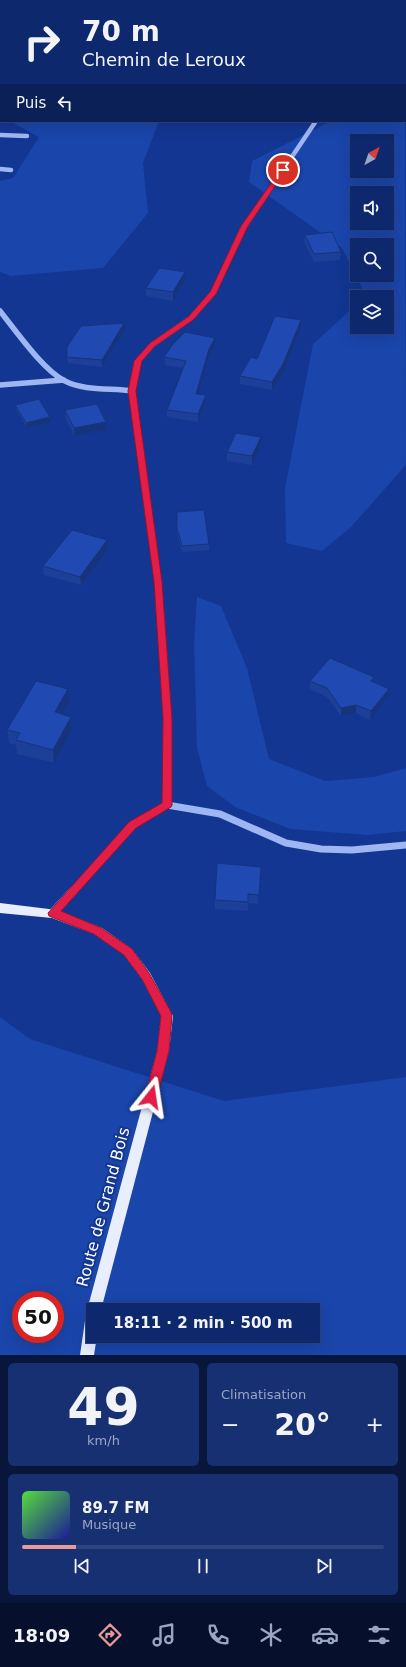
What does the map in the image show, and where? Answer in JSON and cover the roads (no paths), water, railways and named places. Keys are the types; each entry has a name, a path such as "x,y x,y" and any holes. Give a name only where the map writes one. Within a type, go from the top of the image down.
{"main road":[{"name":"Route de Grand Bois","path":"0,908 53,913 98,931 128,952 146,976 167,1016 163,1051 96,1303"},
{"path":"87,1355 88,1343"}],"street":[{"path":"167,805 168,719 158,582 132,391 138,361 152,345 191,318 214,292 244,226 315,122"},
{"path":"0,135 27,136"},
{"path":"0,169 11,170"},
{"path":"0,311 44,363 64,380 75,384 132,391"},
{"path":"0,385 64,380"},
{"path":"53,913 132,825 167,805 220,814 286,843 321,849 352,850 406,845"}]}
